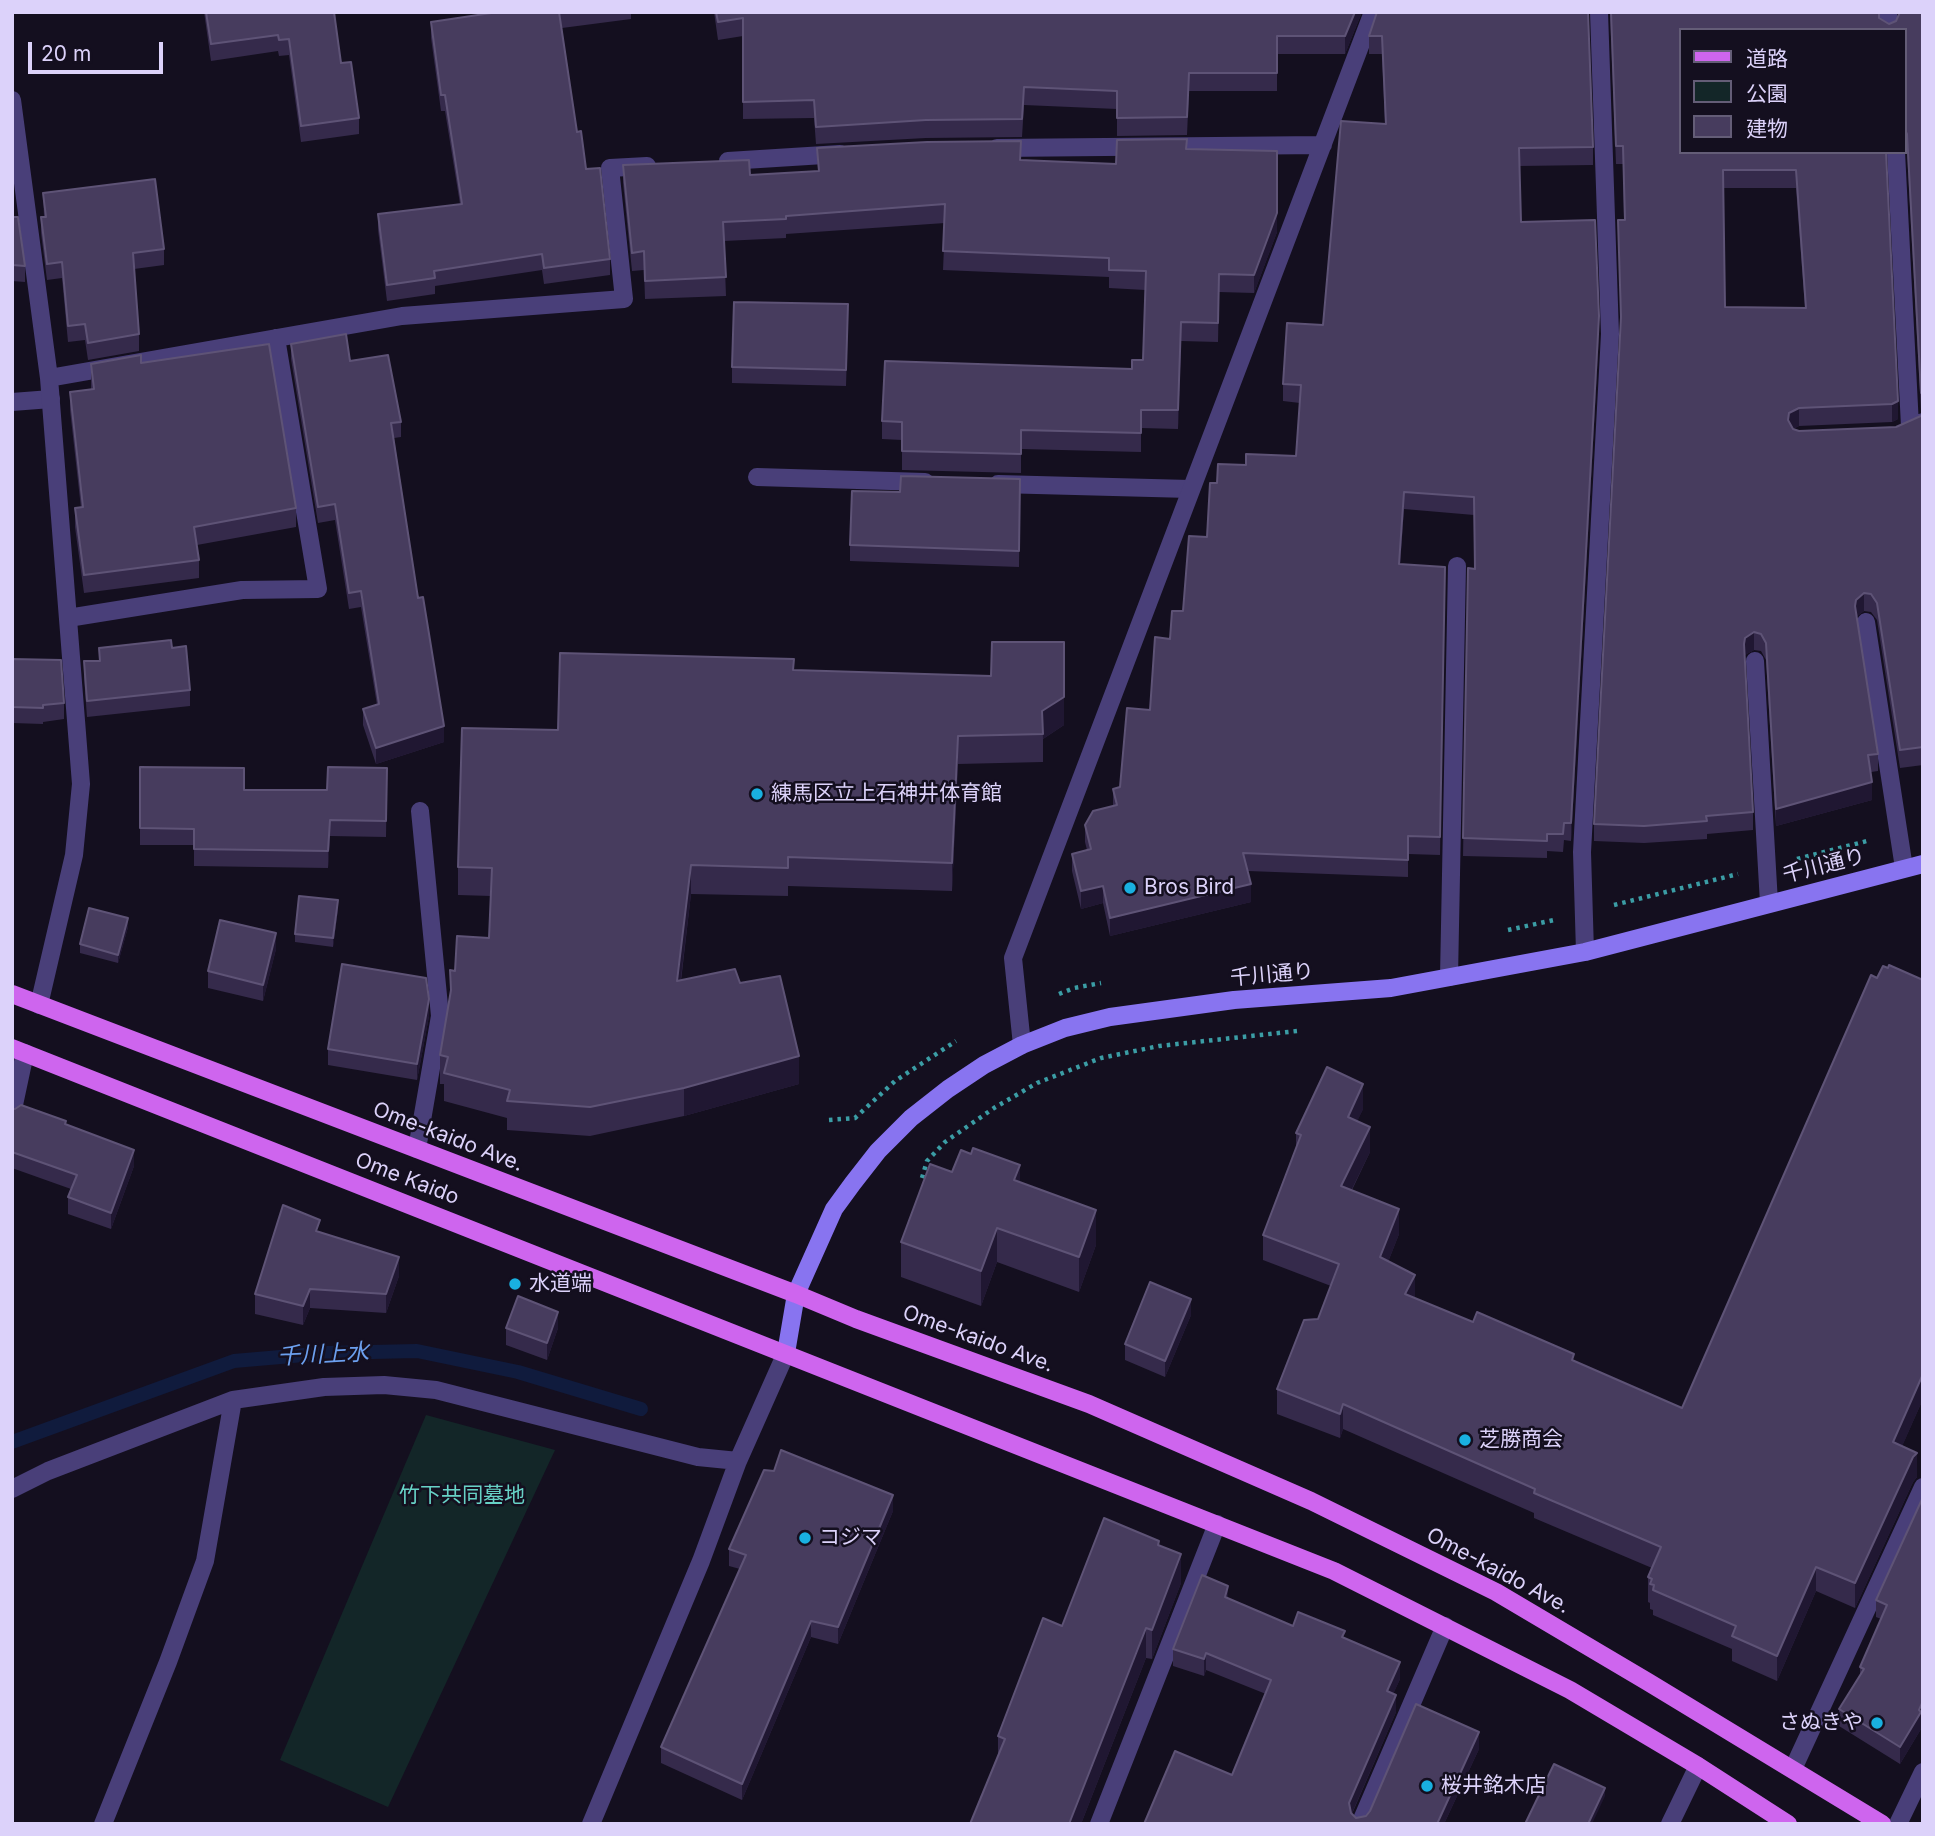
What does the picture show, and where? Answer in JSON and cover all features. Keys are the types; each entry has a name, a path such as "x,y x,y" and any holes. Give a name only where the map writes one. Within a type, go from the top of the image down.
{"main road":[{"name":"千川通り","path":"786,1353 796,1294 834,1209 878,1151 911,1118 948,1089 984,1065 1022,1045 1065,1028 1110,1017 1234,1000 1391,988 1585,952 1923,864"},
{"name":"Ome-kaido Ave.","path":"12,994 856,1319 1089,1404 1311,1501 1496,1592 1882,1824"},
{"name":"Ome Kaido","path":"18,1051 786,1353"},
{"path":"786,1353 924,1411 1334,1572 1570,1690 1698,1766 1788,1824"}],"street":[{"path":"1022,1045 1013,958 1373,12"},
{"path":"1585,952 1582,852 1610,334 1599,12"},
{"path":"12,100 18,194 49,377 81,784 74,855 39,1005"},
{"path":"980,148 1323,145"},
{"path":"706,163 858,153"},
{"path":"1896,154 1909,427"},
{"path":"49,377 402,316 624,299 610,169 665,165"},
{"path":"68,618 242,590 317,589 276,338"},
{"path":"12,402 51,399"},
{"path":"757,477 939,482"},
{"path":"981,483 1190,489"},
{"path":"1449,977 1457,566"},
{"path":"1866,622 1904,869"},
{"path":"1755,661 1769,904"},
{"path":"417,1149 440,1016 420,811"},
{"path":"12,1114 18,1051"},
{"path":"591,1824 701,1561 738,1461 786,1353"},
{"path":"12,1489 48,1471 233,1400 324,1387 384,1385 436,1390 698,1457 738,1461"},
{"path":"103,1824 205,1561 233,1400"},
{"path":"1793,1769 1923,1488"},
{"path":"1099,1824 1216,1524"},
{"path":"1360,1824 1445,1626"},
{"path":"1670,1824 1698,1766"},
{"path":"1898,1824 1923,1772"}],"path":[{"path":"1503,931 1898,833"},
{"path":"1019,1011 1074,988 1114,981"},
{"path":"830,1120 855,1118 895,1081 959,1040"}],"green space":[{"name":"竹下共同墓地","path":"426,1415 555,1450 388,1807 280,1760"}],"building":[{"path":"206,12 334,12 341,63 351,62 359,118 301,126 289,39 279,40 278,35 211,44"},
{"path":"498,12 559,12 577,132 581,131 586,169 600,168 610,259 544,268 542,254 434,271 435,278 387,285 378,214 462,204 445,95 441,95 431,22"},
{"path":"716,12 1355,12 1345,36 1277,36 1277,73 1189,73 1187,117 1117,118 1117,91 1024,87 1022,119 926,120 816,127 814,100 743,102 743,18 718,22"},
{"path":"1377,12 1588,12 1593,147 1519,148 1521,222 1595,220 1599,316 1571,823 1564,823 1563,834 1547,834 1547,841 1463,838 1468,568 1475,569 1474,497 1404,492 1399,564 1445,567 1440,837 1408,836 1408,860 1243,853 1251,884 1110,918 1103,886 1081,891 1072,854 1091,849 1085,825 1093,811 1117,805 1113,789 1120,787 1127,708 1150,710 1155,637 1170,639 1172,611 1183,611 1189,536 1207,537 1210,483 1217,483 1218,464 1246,465 1246,454 1296,456 1301,385 1283,384 1287,323 1323,325 1341,121 1386,124 1382,36 1369,36"},
{"path":"1611,12 1879,12 1879,18 1889,24 1896,21 1900,12 1923,12 1923,393 1907,134 1907,28 1680,28 1680,154 1886,154 1898,401 1892,404 1799,408 1789,413 1788,420 1793,429 1799,431 1896,427 1923,415 1923,747 1900,750 1877,603 1871,594 1864,593 1856,600 1855,606 1878,754 1868,755 1872,782 1776,809 1766,643 1761,634 1754,632 1745,638 1744,644 1753,812 1706,816 1707,821 1644,826 1594,824 1621,317 1618,220 1625,220 1623,146 1616,146","holes":["1723,170 1796,170 1806,308 1725,307"]},
{"path":"1187,139 1186,149 1277,151 1277,213 1254,275 1219,274 1218,323 1181,322 1178,410 1141,410 1141,433 1021,430 1021,454 902,451 902,422 882,421 885,361 1132,369 1132,360 1143,360 1146,271 1109,270 1109,258 943,251 945,204 786,216 786,219 723,222 726,277 645,281 644,251 632,253 623,165 749,160 750,175 819,171 817,148 927,142 1021,141 1020,160 1116,164 1117,140"},
{"path":"155,179 164,249 133,253 139,334 88,343 85,324 68,326 62,262 47,264 41,217 46,217 43,193"},
{"path":"12,217 18,217 25,266 12,265"},
{"path":"734,302 848,304 846,370 732,367"},
{"path":"346,334 350,361 388,355 401,422 391,423 418,598 423,597 444,726 376,748 363,709 379,704 361,591 349,593 335,504 318,507 291,344"},
{"path":"269,344 296,508 194,527 199,560 84,575 75,508 83,507 70,392 94,389 91,364 141,355 141,363"},
{"path":"901,476 1020,479 1019,551 850,545 852,491 900,492"},
{"path":"171,640 172,648 186,646 190,690 87,701 84,661 100,661 99,648"},
{"path":"992,642 1064,642 1064,697 1042,711 1043,734 958,736 952,863 788,857 788,868 691,865 677,981 735,969 740,983 780,976 799,1056 684,1088 590,1107 507,1101 510,1090 444,1073 448,1057 440,1055 451,990 450,970 455,971 457,936 489,938 492,868 458,867 462,728 558,730 560,653 794,659 793,670 991,676"},
{"path":"12,659 61,660 64,703 43,705 43,708 12,707"},
{"path":"140,767 244,768 244,790 327,790 328,767 387,768 386,821 330,820 328,851 194,849 194,829 140,828"},
{"path":"299,896 338,900 333,938 295,934"},
{"path":"89,908 128,918 118,955 80,944"},
{"path":"220,920 276,933 263,985 208,971"},
{"path":"342,964 426,978 429,999 417,1064 328,1049"},
{"path":"1889,965 1923,980 1923,1374 1893,1442 1917,1453 1855,1583 1816,1567 1777,1656 1732,1636 1736,1626 1653,1590 1654,1585 1650,1584 1652,1579 1648,1577 1661,1547 1534,1493 1535,1489 1343,1404 1340,1414 1277,1389 1304,1320 1318,1319 1339,1264 1263,1235 1301,1135 1296,1133 1327,1067 1363,1084 1348,1117 1370,1127 1341,1186 1399,1209 1380,1257 1415,1275 1405,1294 1473,1322 1477,1312 1574,1354 1572,1360 1682,1408 1871,975 1877,978 1883,966 1888,968"},
{"path":"21,1105 134,1150 111,1213 68,1197 77,1175 12,1152 12,1109"},
{"path":"973,1148 1020,1165 1014,1180 1096,1210 1079,1257 997,1228 981,1271 901,1242 930,1164 952,1172 961,1150 971,1154"},
{"path":"283,1205 320,1220 316,1231 399,1257 386,1294 310,1289 303,1306 255,1294"},
{"path":"1150,1282 1191,1299 1165,1361 1125,1344"},
{"path":"518,1296 558,1312 547,1343 506,1328"},
{"path":"781,1450 893,1495 838,1627 811,1621 742,1784 661,1747 746,1555 729,1549 764,1470 774,1471"},
{"path":"1923,1497 1923,1701 1919,1710 1921,1712 1900,1747 1839,1709 1864,1669 1860,1667 1887,1605 1876,1600"},
{"path":"1104,1518 1159,1541 1158,1545 1181,1554 1152,1630 1146,1628 1069,1824 970,1824 1005,1739 998,1736 1043,1618 1062,1626"},
{"path":"1202,1575 1228,1586 1225,1597 1293,1626 1298,1612 1345,1631 1342,1637 1400,1662 1387,1691 1396,1695 1349,1803 1351,1813 1356,1818 1366,1816 1370,1811 1416,1704 1479,1732 1437,1824 1144,1824 1175,1751 1232,1775 1271,1680 1206,1653 1204,1659 1173,1649"},
{"path":"1554,1764 1605,1788 1588,1824 1525,1824"}],"waterway":[{"name":"千川上水","path":"12,1442 234,1361 327,1353 417,1351 518,1372 641,1409"}],"place":[{"name":"練馬区立上石神井体育館","path":"757,794"},
{"name":"Bros Bird","path":"1130,888"},
{"name":"水道端","path":"515,1284"},
{"name":"芝勝商会","path":"1465,1440"},
{"name":"コジマ","path":"805,1538"},
{"name":"さぬきや","path":"1877,1723"},
{"name":"桜井銘木店","path":"1427,1786"}]}
